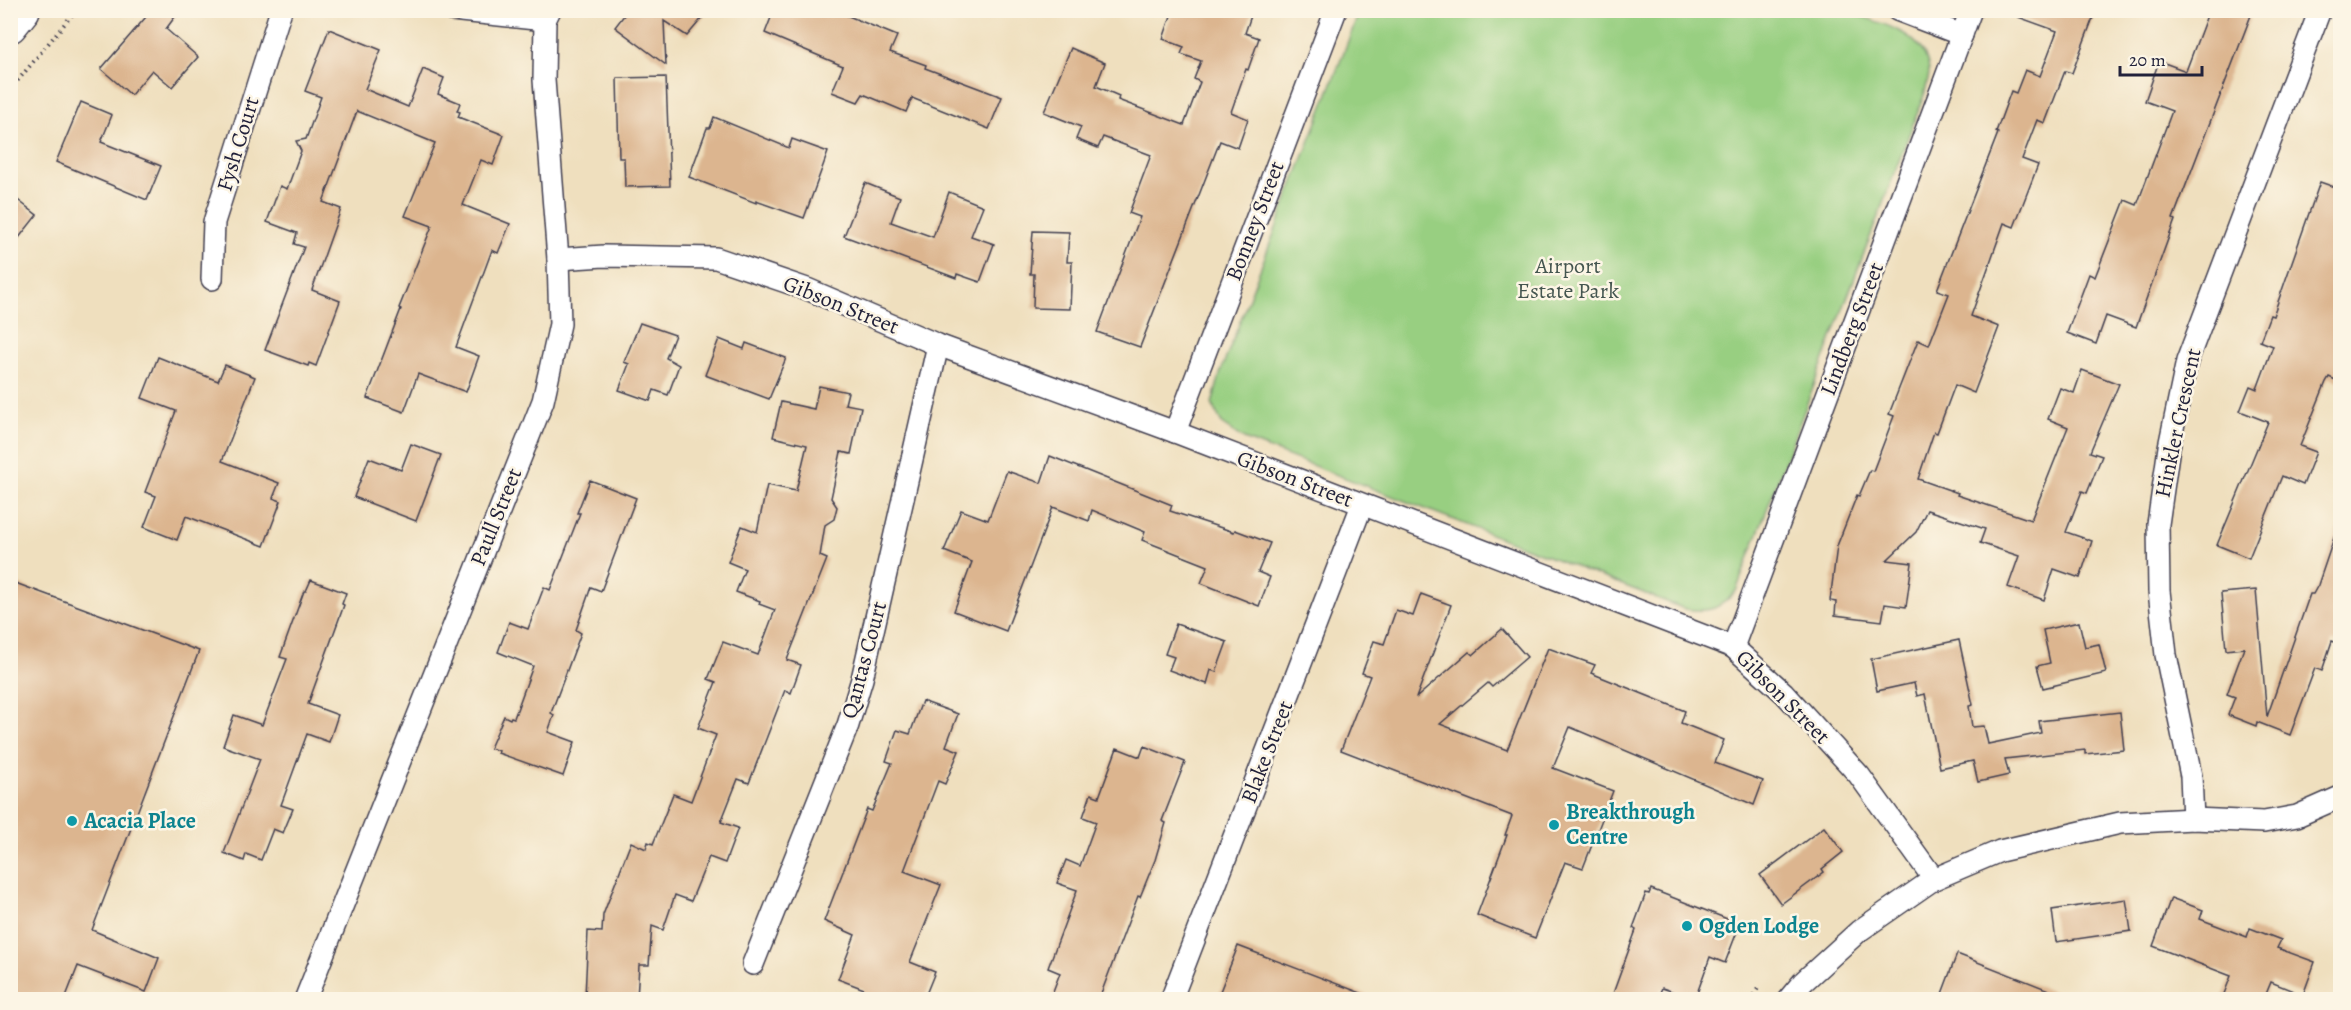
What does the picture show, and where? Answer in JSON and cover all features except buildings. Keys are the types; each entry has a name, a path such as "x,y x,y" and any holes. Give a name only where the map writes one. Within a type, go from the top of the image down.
{"highway":[{"path":"10,26 23,10"}],"street":[{"name":"Fysh Court","path":"212,279 214,222 281,10"},
{"path":"451,10 548,15"},
{"name":"Bonney Street","path":"1175,432 1336,10"},
{"path":"1897,10 1962,35"},
{"name":"Lindberg Street","path":"1733,647 1971,10"},
{"name":"Hinkler Crescent","path":"2193,819 2191,776 2166,655 2159,591 2158,524 2169,447 2187,361 2320,10"},
{"name":"Paull Street","path":"305,999 543,400 560,324 558,259 544,80 548,15"},
{"name":"Gibson Street","path":"558,259 604,256 716,258 807,289 938,345 1175,432 1733,647 1784,693 1859,775 1934,879"},
{"name":"Qantas Court","path":"753,964 848,725 862,679 938,345"},
{"name":"Blake Street","path":"1171,999 1362,505"},
{"path":"1788,999 1803,982 1859,931 1934,879 2000,851 2120,823 2193,819 2264,822 2296,816 2340,797"}],"path":[{"path":"10,90 76,10"},
{"path":"1750,999 1759,987"}],"green space":[{"name":"Airport Estate Park","path":"1360,10 1845,11 1898,30 1919,46 1926,57 1929,71 1924,95 1736,591 1719,606 1707,610 1685,609 1244,439 1223,425 1212,404 1221,371"}],"place":[{"name":"Acacia Place","path":"72,821"},
{"name":"Breakthrough Centre","path":"1554,825"},
{"name":"Ogden Lodge","path":"1687,926"}]}
